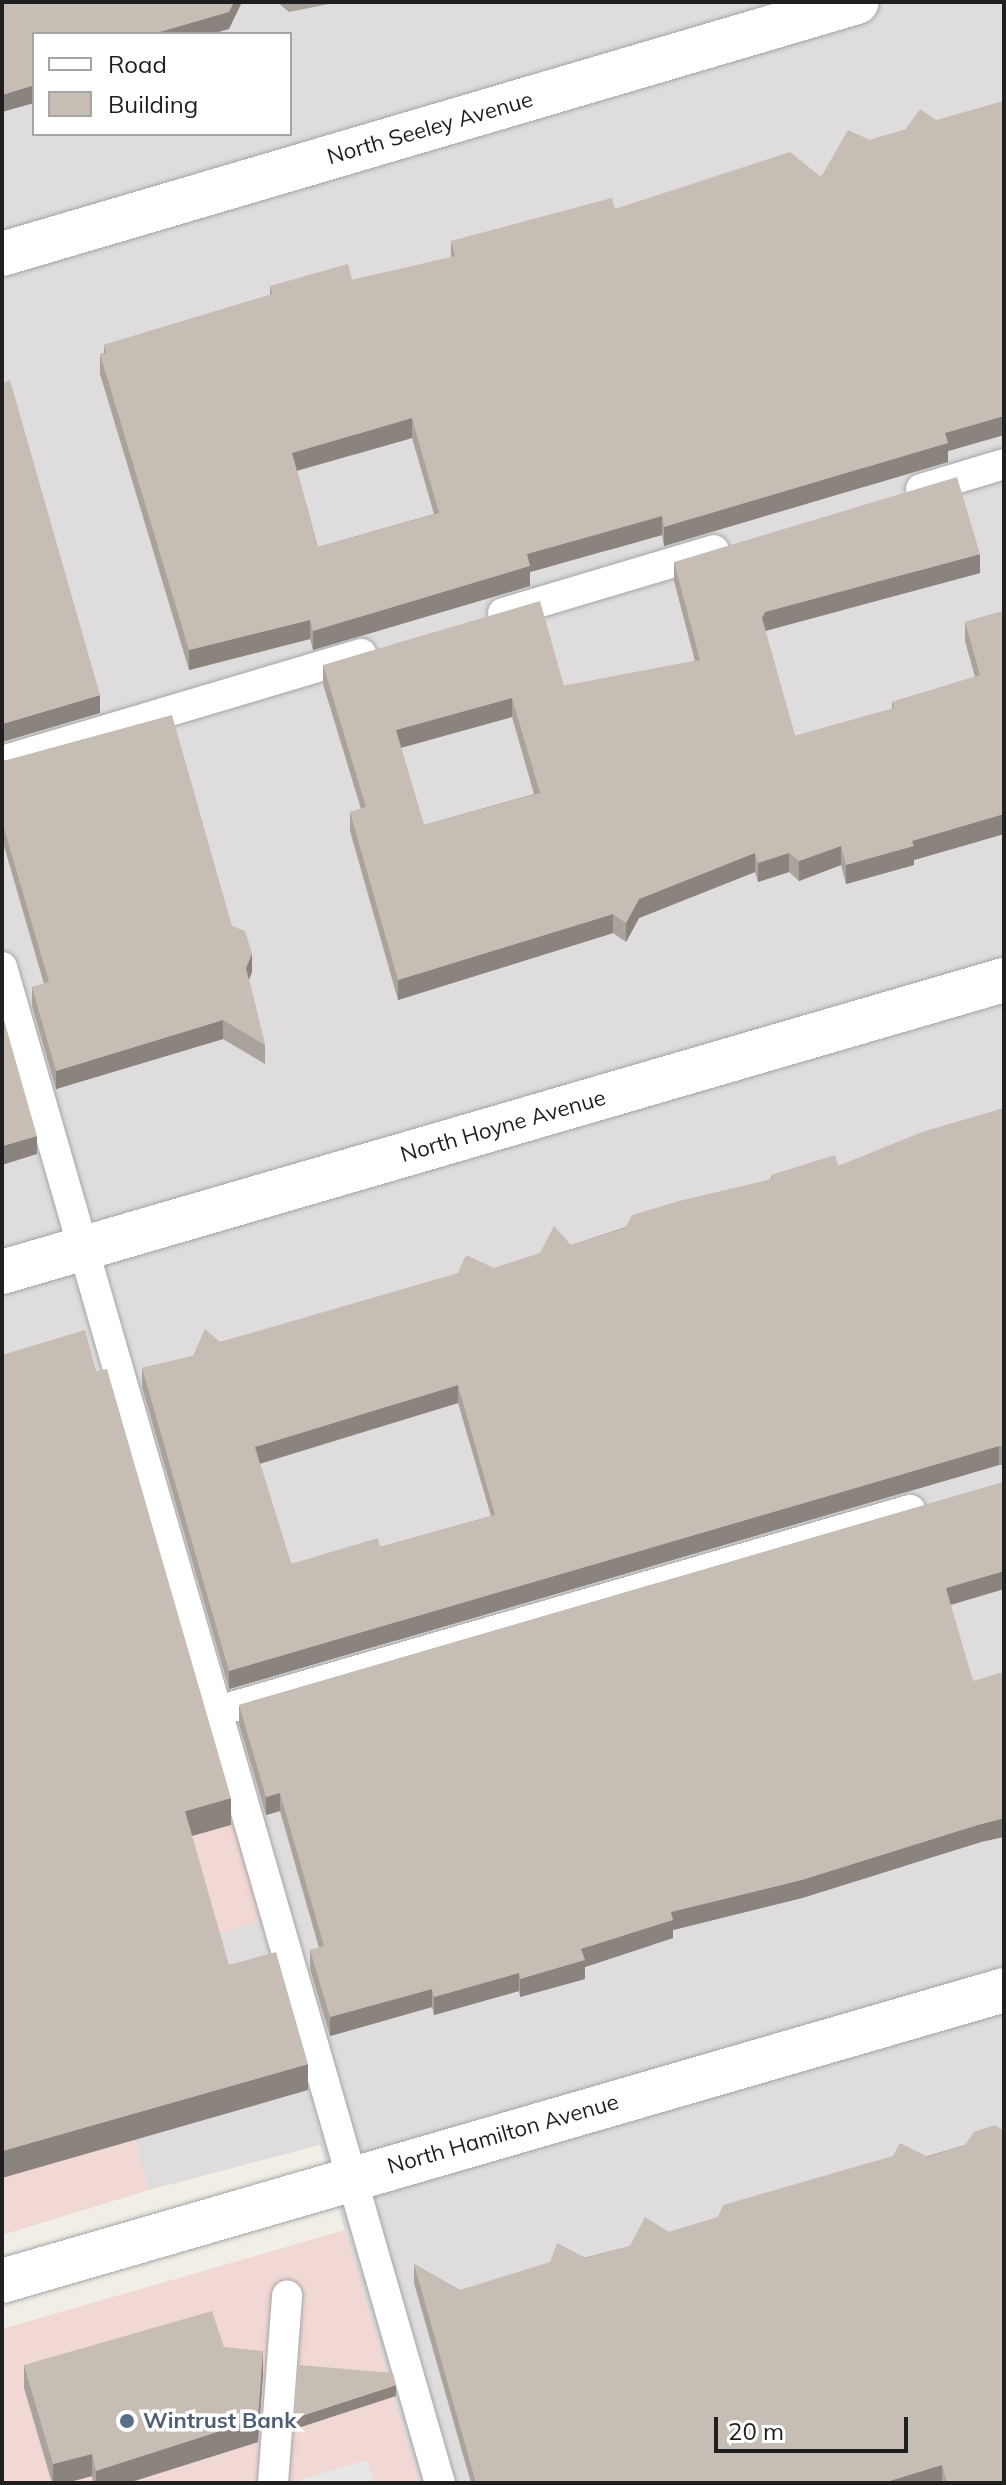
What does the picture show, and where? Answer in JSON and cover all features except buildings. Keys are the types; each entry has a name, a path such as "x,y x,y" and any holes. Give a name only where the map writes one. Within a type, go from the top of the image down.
{"street":[{"name":"North Seeley Avenue","path":"2,254 857,2"},
{"name":"North Hoyne Avenue","path":"2,1272 1004,980"},
{"name":"North Hamilton Avenue","path":"2,2281 1004,1990"}],"lane":[{"path":"898,496 1004,464"},
{"path":"473,621 746,541"},
{"path":"2,761 397,644"},
{"path":"2,967 440,2483"},
{"path":"218,1711 944,1500"},
{"path":"273,2483 287,2296"}],"shaded area":[{"path":"2,2 1004,2 1004,2483 419,2483 320,2145 149,2190 87,1972 2,1812"},
{"path":"214,1749 263,1921 87,1972 149,2190 2,2235 2,1812"},
{"path":"345,2230 419,2483 2,2483 2,2329"},
{"path":"367,2460 374,2483 290,2483"}],"place":[{"name":"Wintrust Bank","path":"127,2421"}]}
